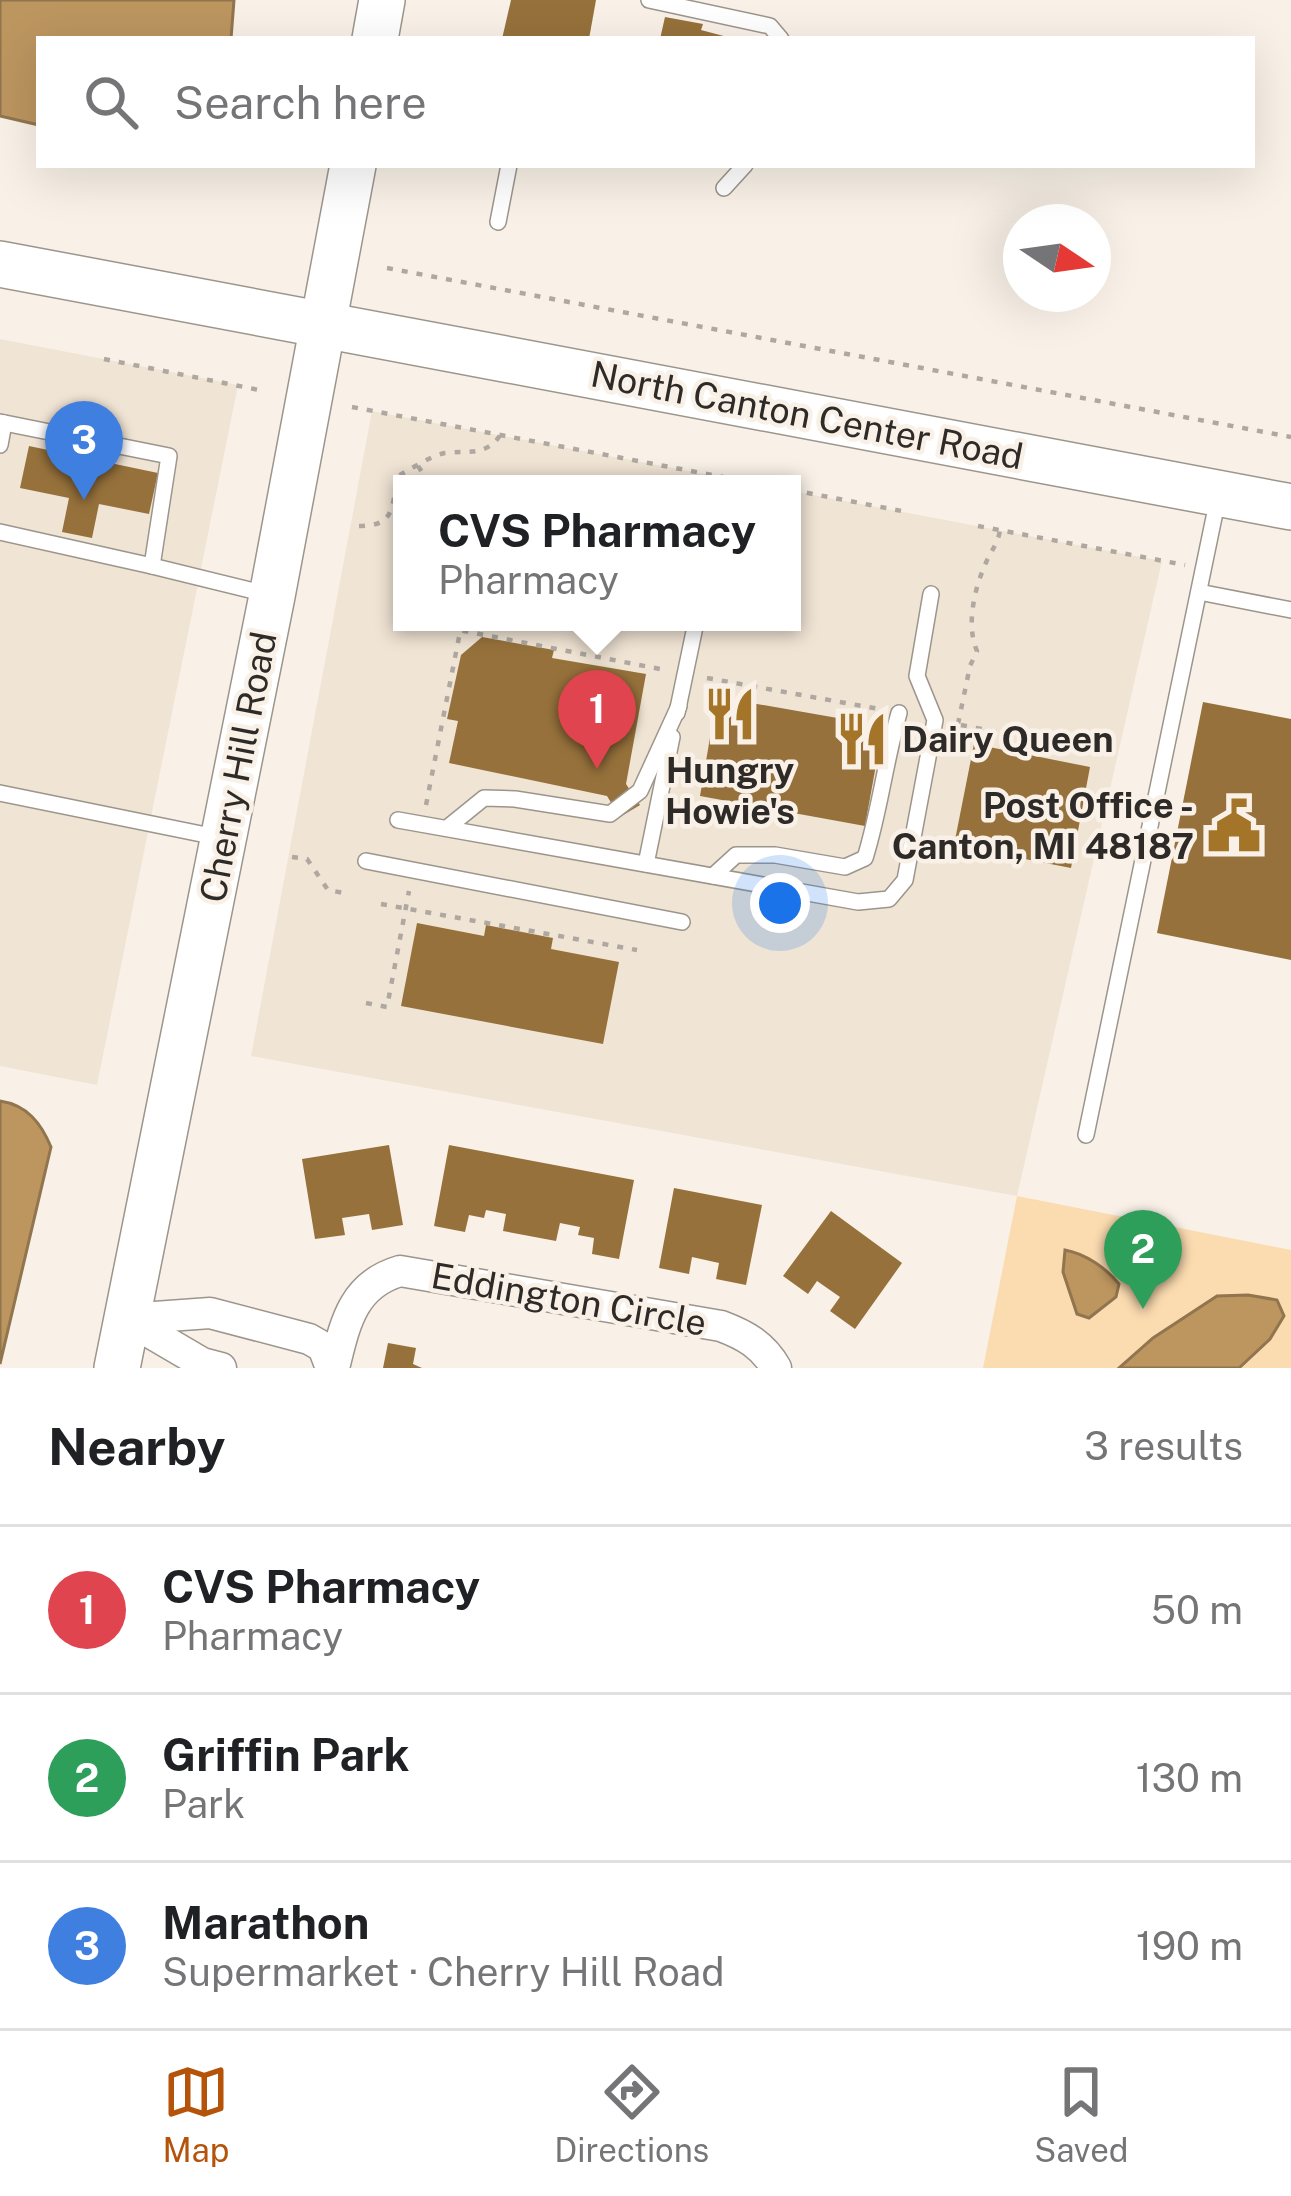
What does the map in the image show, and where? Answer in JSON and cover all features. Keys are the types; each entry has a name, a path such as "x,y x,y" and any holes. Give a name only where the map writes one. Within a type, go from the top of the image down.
{"main road":[{"path":"376,36 382,0"},
{"name":"Cherry Hill Road","path":"117,1368 272,596 351,168"},
{"name":"North Canton Center Road","path":"0,264 1291,507"}],"street":[{"name":"Eddington Circle","path":"332,1368 358,1296 370,1283 400,1271 721,1326 745,1335 776,1368"},
{"path":"127,1319 210,1312 309,1339 322,1347 332,1368"},
{"path":"127,1319 202,1363 221,1368"}],"lane":[{"path":"649,0 770,26 778,36"},
{"path":"498,222 508,168"},
{"path":"724,188 742,168"},
{"path":"0,445 2,422 169,456 152,566"},
{"path":"1086,1136 1219,493"},
{"path":"0,532 272,596"},
{"path":"1199,592 1291,610"},
{"path":"398,820 858,902 889,898 905,880 935,721 917,676 931,594"},
{"path":"646,864 694,631"},
{"path":"447,828 484,798 610,814 640,791 679,706"},
{"path":"713,876 736,855 775,855 845,867 865,858 880,812 894,712"},
{"path":"0,793 224,838"},
{"path":"366,861 682,922"}],"path":[{"path":"386,268 1291,437"},
{"path":"104,359 264,391"},
{"path":"352,407 713,475"},
{"path":"400,475 441,453 475,453 493,447 501,434"},
{"path":"418,466 424,475"},
{"path":"801,492 907,512"},
{"path":"358,526 379,526 387,519 393,496"},
{"path":"978,526 1203,569"},
{"path":"963,701 977,651 970,636 971,621 985,563 998,545 1000,530"},
{"path":"425,807 460,631"},
{"path":"488,631 660,669"},
{"path":"704,678 894,712"},
{"path":"955,724 1079,748"},
{"path":"292,857 307,859 328,890 344,893"},
{"path":"366,1003 386,1007 411,886"},
{"path":"381,904 637,950"}],"shaded area":[{"path":"0,0 234,0 231,36 36,36 36,124 0,116"},
{"path":"0,339 238,385 97,1085 0,1066"},
{"path":"372,411 710,475 393,475 393,631 801,631 801,493 1162,561 1017,1196 251,1056"},
{"path":"0,1101 32,1116 51,1147 0,1364"},
{"path":"1017,1196 1291,1250 1291,1368 983,1368"},
{"path":"1065,1250 1095,1262 1119,1284 1116,1297 1089,1318 1077,1314 1063,1272"},
{"path":"1217,1296 1277,1300 1284,1316 1270,1339 1239,1368 1119,1368 1153,1338"}],"building":[{"path":"511,0 596,0 590,36 503,36"},
{"path":"665,17 703,24 701,30 724,36 661,36"},
{"path":"29,446 158,473 149,514 99,504 92,538 62,532 69,498 20,488"},
{"path":"482,637 554,650 552,658 646,674 626,784 640,805 620,817 607,796 449,763 458,721 447,719 461,655"},
{"path":"717,697 883,726 865,826 700,796"},
{"name":"Post Office - Canton, MI 48187","path":"1203,702 1291,719 1291,960 1157,933"},
{"path":"974,744 1090,767 1071,868 954,845"},
{"path":"417,923 484,936 486,925 553,938 551,949 619,962 603,1044 401,1006"},
{"path":"389,1145 403,1225 372,1230 369,1214 342,1218 345,1235 315,1239 302,1159"},
{"path":"449,1145 634,1180 619,1259 592,1254 594,1238 578,1235 580,1227 560,1223 556,1241 503,1231 506,1214 486,1210 484,1218 469,1215 465,1232 434,1226"},
{"path":"674,1188 762,1205 746,1285 716,1279 719,1263 692,1257 689,1274 659,1268"},
{"path":"831,1211 902,1263 855,1329 830,1311 840,1297 817,1281 808,1294 783,1276"},
{"path":"388,1343 416,1348 413,1364 422,1368 383,1368"}],"place":[{"name":"Marathon","path":"84,500"},
{"name":"Hungry Howie's","path":"730,714"},
{"name":"Dairy Queen","path":"862,739"},
{"name":"CVS Pharmacy","path":"597,769"},
{"name":"Post Office - Canton, MI 48187","path":"1234,826"},
{"name":"Griffin Park","path":"1143,1309"}]}
